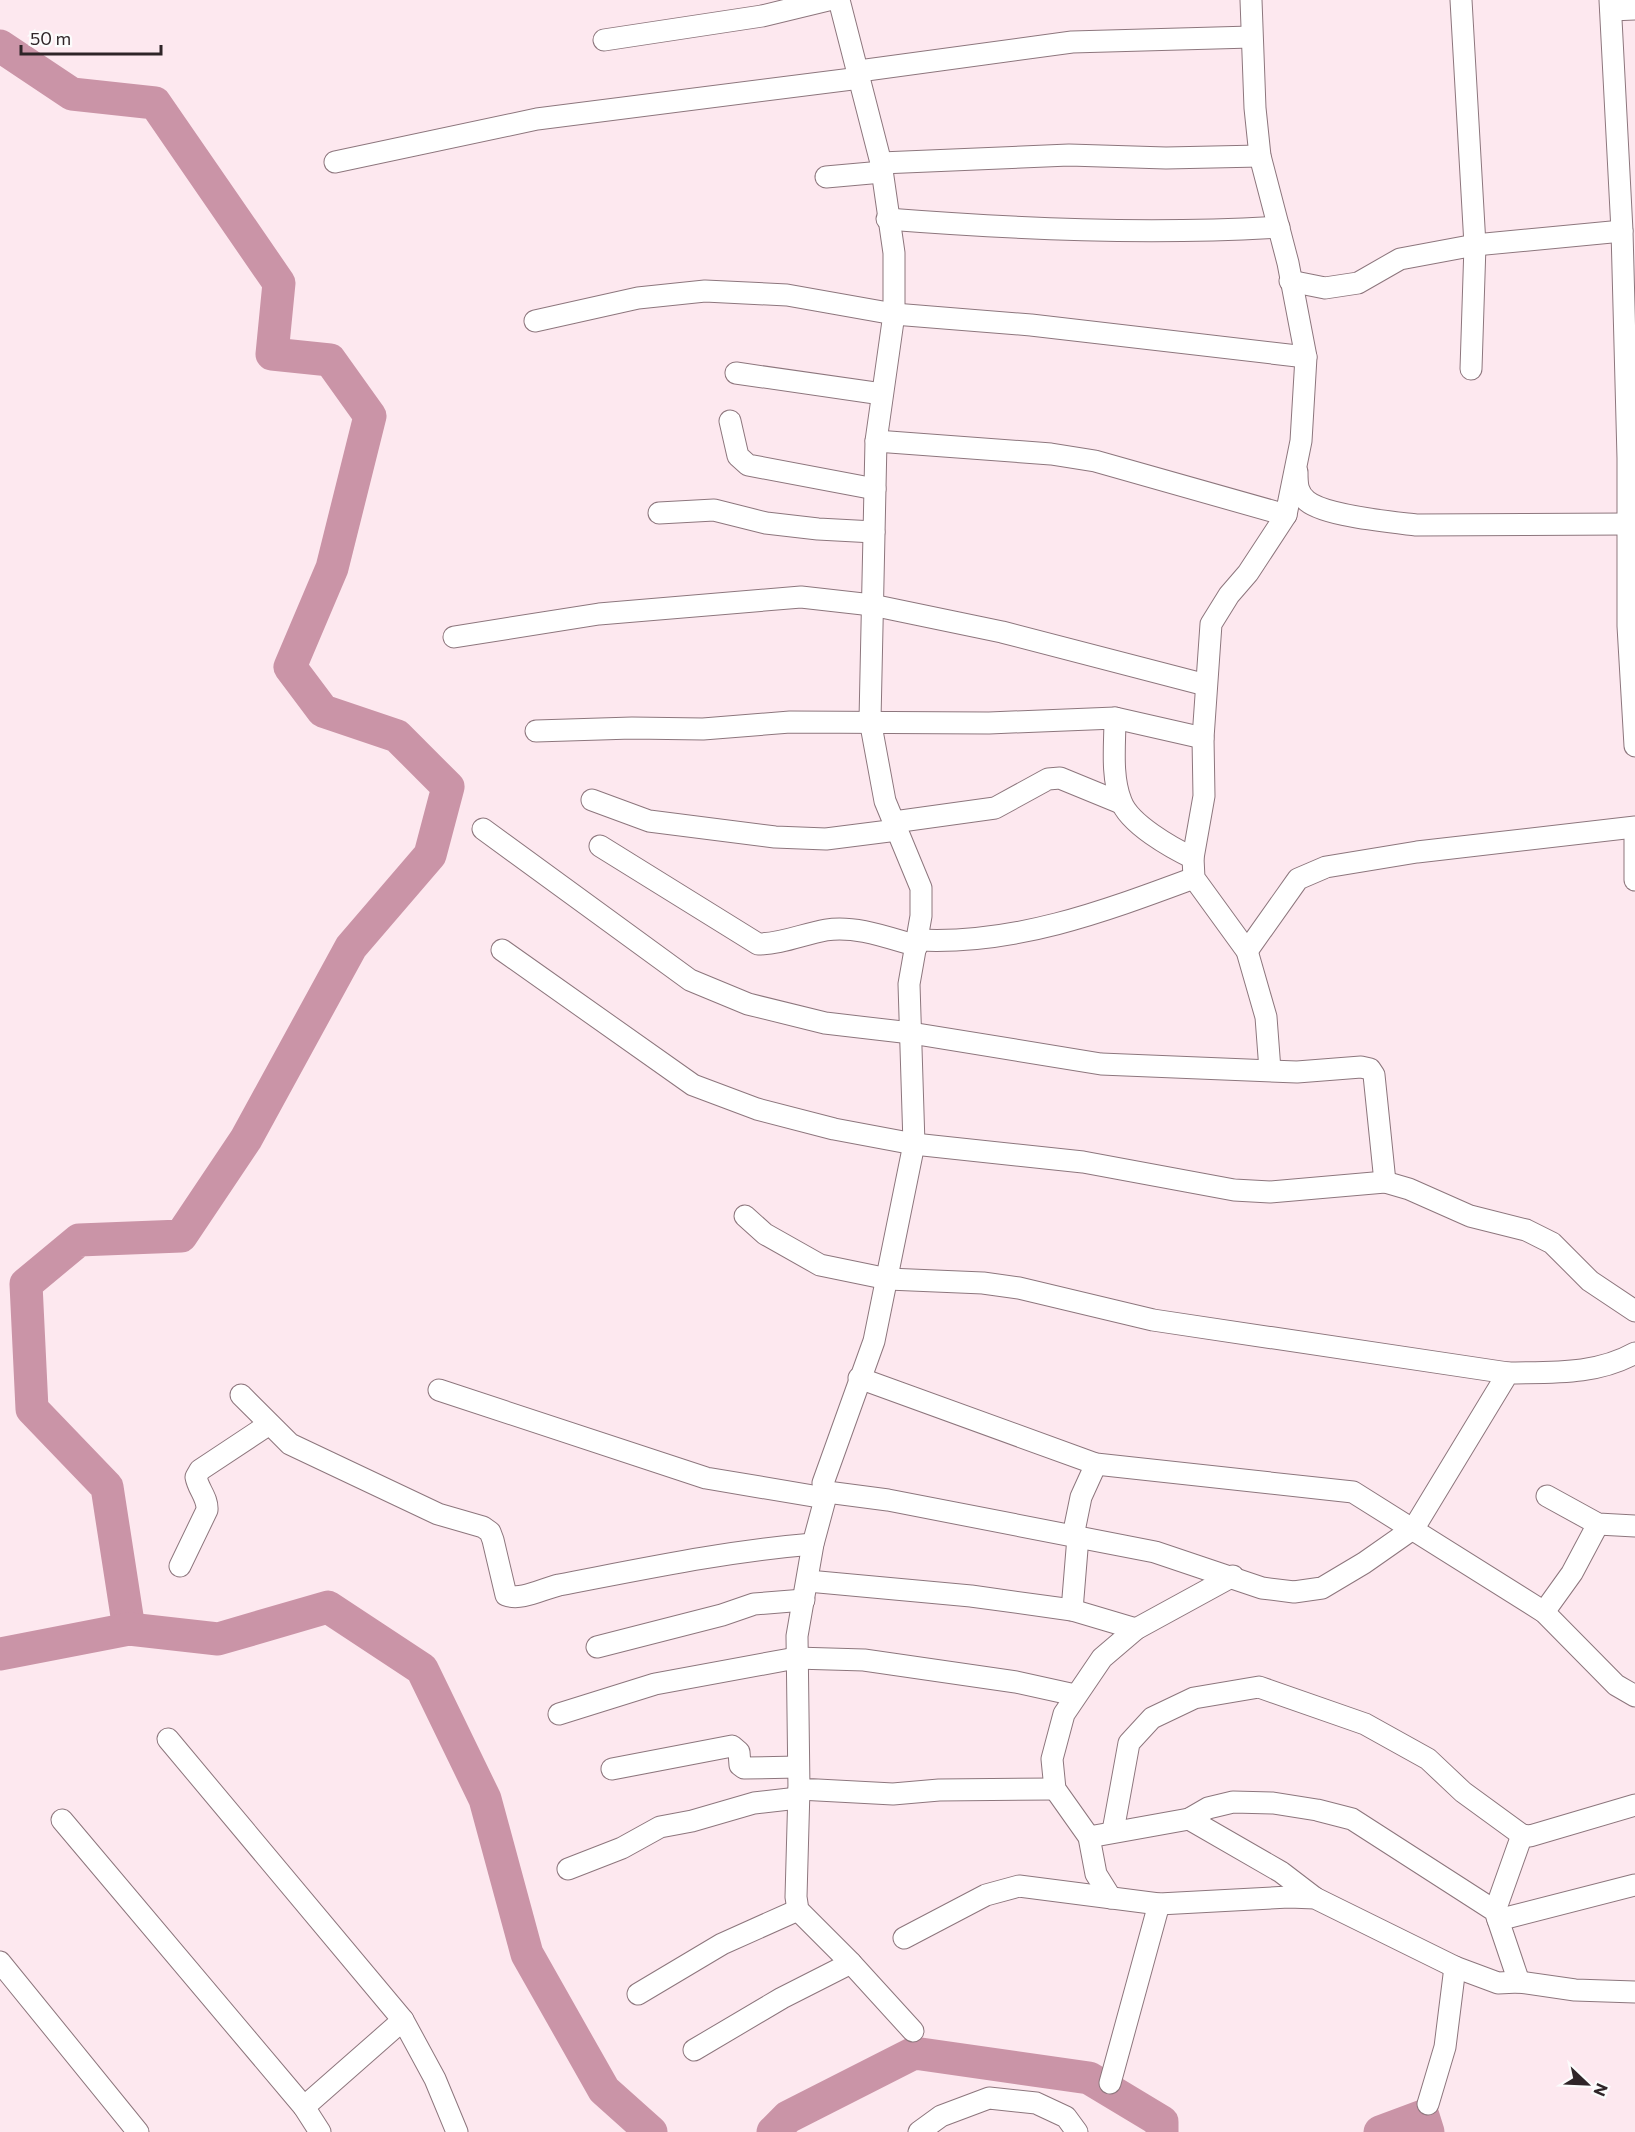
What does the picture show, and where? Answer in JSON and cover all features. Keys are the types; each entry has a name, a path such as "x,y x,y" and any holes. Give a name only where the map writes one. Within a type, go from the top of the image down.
{"street":[{"path":"604,40 762,16 828,0"},
{"path":"839,0 882,167 887,219 894,253 894,314 876,441 870,720 885,801 921,888 918,943 909,984 914,1144 874,1341 823,1483 826,1495 813,1544 796,1636 798,1767 796,1897 798,1910 851,1963 913,2031"},
{"path":"1194,868 1204,796 1203,738 1211,624 1228,595 1248,573 1286,515 1301,441 1306,357 1279,227 1260,156 1251,37 1251,0"},
{"path":"1461,0 1475,245 1471,369"},
{"path":"1635,9 1610,5 1627,176 1622,231 1629,320 1632,457 1627,524 1635,746"},
{"path":"334,162 537,119 860,75 1072,42 1251,37"},
{"path":"826,177 882,167 1069,155 1166,159 1260,156"},
{"path":"887,219 983,226 1187,232 1279,227"},
{"path":"1290,281 1325,288 1358,283 1400,259 1475,245 1622,231"},
{"path":"535,321 639,298 705,291 787,295 894,314 1031,325 1306,357"},
{"path":"736,373 882,394"},
{"path":"730,421 742,462 875,489"},
{"path":"876,441 1051,454 1095,461 1286,515"},
{"path":"1296,463 1297,488 1307,501 1322,509 1364,518 1416,525 1627,524"},
{"path":"659,513 714,510 766,523 874,532"},
{"path":"454,637 599,614 801,597 872,605 1002,632 1206,685"},
{"path":"536,731 632,728 703,729 790,722 870,720 989,723 1115,718 1203,738"},
{"path":"1115,718 1115,776 1121,803"},
{"path":"592,800 649,821 775,837 826,839 995,808 1048,779 1060,778 1121,803 1163,844 1194,868 1247,951 1266,1017 1270,1070"},
{"path":"483,829 690,980 748,1004 825,1023 911,1033 1101,1064 1270,1070 1370,1069 1374,1075 1385,1182"},
{"path":"1247,951 1298,879 1326,867 1417,852 1635,829 1635,880"},
{"path":"600,846 758,944 772,944 826,930 841,929 918,943 956,942 1010,935 1109,909 1194,868"},
{"path":"502,950 693,1085 768,1112 834,1129 914,1144 1083,1162 1234,1190 1270,1192 1385,1182 1409,1189 1470,1216 1526,1230 1552,1243 1590,1281 1635,1311"},
{"path":"745,1216 765,1234 820,1265 888,1278 983,1283 1019,1288 1153,1320 1508,1373 1564,1372 1607,1367 1635,1353"},
{"path":"439,1390 706,1478 826,1495 888,1500 1155,1552 1233,1576 1262,1588 1294,1592 1322,1588 1364,1563 1414,1528 1508,1373"},
{"path":"860,1378 1096,1464 1353,1492 1414,1528 1544,1612 1616,1686 1635,1696"},
{"path":"241,1395 268,1425 290,1444 438,1514 483,1527 490,1532 506,1595 513,1598 548,1587 704,1557 750,1549 813,1544"},
{"path":"180,1566 207,1510 208,1503 197,1485 196,1477 200,1470 268,1425"},
{"path":"1072,1610 1076,1537 1081,1497 1096,1464"},
{"path":"1547,1496 1598,1524 1635,1526"},
{"path":"1544,1612 1572,1573 1598,1524"},
{"path":"1111,1898 1096,1874 1089,1837 1055,1789 1052,1759 1056,1736 1075,1695 1102,1658 1136,1629 1233,1576"},
{"path":"597,1647 723,1615 806,1590 971,1596 1072,1610 1136,1629"},
{"path":"559,1714 655,1684 796,1658 864,1660 1016,1682 1075,1695"},
{"path":"1113,1831 1129,1743 1152,1718 1194,1698 1259,1687 1365,1724 1428,1759 1463,1792 1522,1835 1530,1836 1635,1805"},
{"path":"168,1739 403,2020 435,2079 457,2132"},
{"path":"612,1768 732,1746 737,1748 741,1765 747,1768 798,1767"},
{"path":"568,1869 622,1848 660,1827 798,1794 893,1794 939,1790 1055,1789"},
{"path":"1089,1837 1189,1819 1208,1808 1233,1802 1284,1805 1352,1819 1496,1915 1635,1885"},
{"path":"1189,1819 1281,1872 1315,1898 1455,1967 1498,1983 1519,1982 1575,1990 1635,1992"},
{"path":"63,1820 304,2107 320,2132"},
{"path":"1519,1982 1496,1915 1522,1835"},
{"path":"904,1938 986,1895 1019,1886 1160,1904 1289,1897 1315,1898"},
{"path":"1110,2083 1160,1904"},
{"path":"638,1994 722,1944 798,1910"},
{"path":"0,1962 138,2132"},
{"path":"694,2050 782,1998 851,1963"},
{"path":"1428,2104 1445,2047 1455,1967"},
{"path":"304,2107 403,2020"},
{"path":"919,2132 941,2116 989,2098 1036,2103 1066,2117 1077,2132"}],"waterway":[{"path":"0,46 72,94 155,103 279,283 272,354 330,360 370,416 332,568 290,667 323,711 397,736 448,787 430,855 351,947 246,1139 181,1236 79,1240 26,1284 32,1409 107,1487 129,1629"},
{"path":"0,1654 129,1629 218,1639 328,1607 422,1669 485,1799 527,1954 604,2090 651,2132"},
{"path":"773,2132 788,2117 914,2053 1089,2078 1162,2122 1162,2132"},
{"path":"1380,2132 1423,2116 1428,2132"}]}
